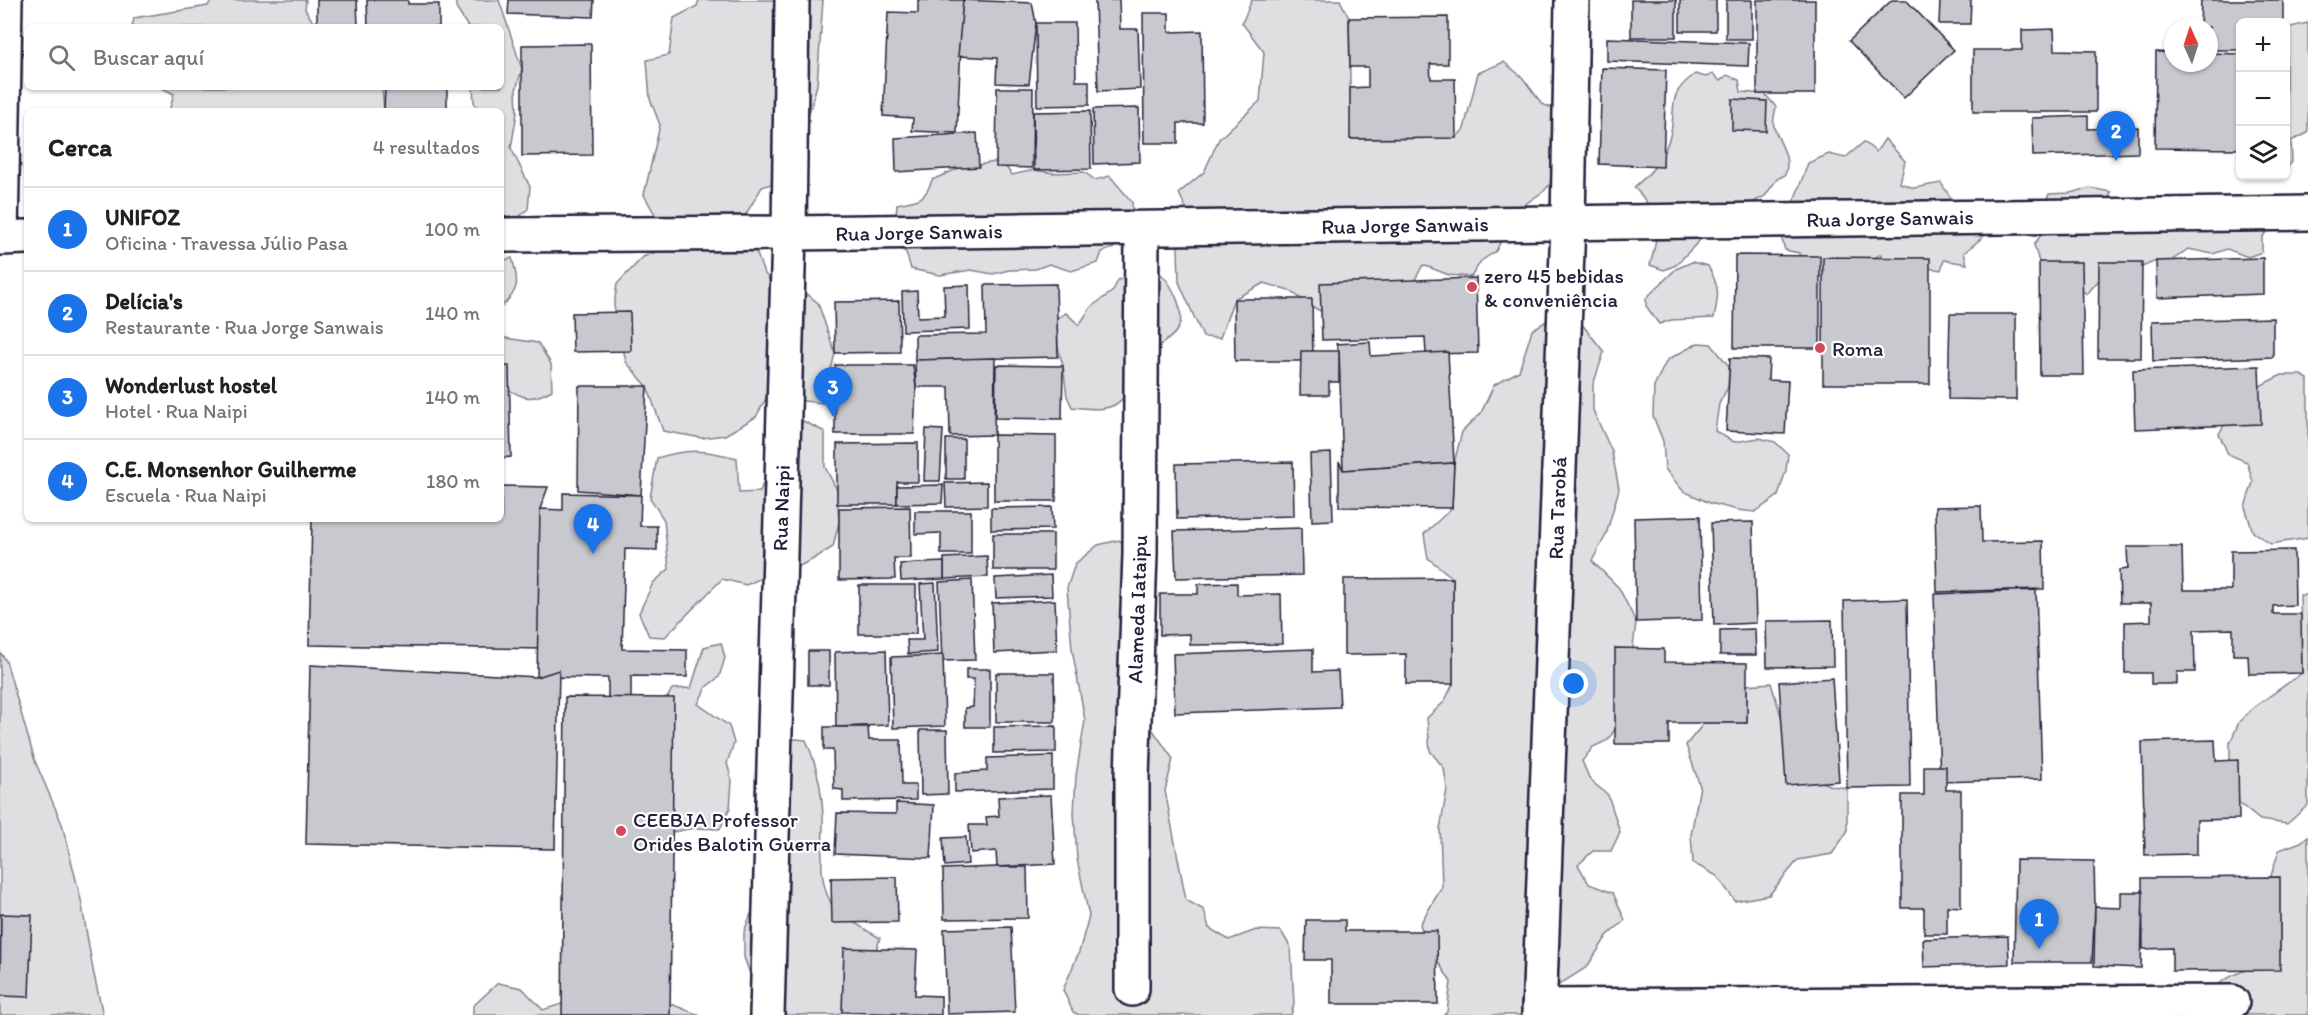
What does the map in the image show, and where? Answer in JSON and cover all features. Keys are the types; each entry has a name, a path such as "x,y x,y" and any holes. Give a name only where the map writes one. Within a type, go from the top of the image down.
{"street":[{"path":"4,0 1,238 24,237"},
{"name":"Rua Naipi","path":"767,1015 789,233 792,0"},
{"name":"Rua Tarobá","path":"1539,1010 1568,223 1572,0"},
{"name":"Rua Jorge Sanwais","path":"504,235 2308,213"},
{"name":"Alameda Iataipu","path":"1131,989 1132,776 1140,555 1142,229"},
{"path":"1539,1010 2232,1002"}],"shaded area":[{"path":"211,0 306,0 305,9 314,24 133,24 134,18 208,6"},
{"path":"456,0 499,0 522,69 516,90 517,113 511,148 530,187 528,209 511,224 504,223 504,108 477,108 474,102 473,90 504,90 504,24 466,24 456,8"},
{"path":"699,0 823,0 817,85 807,121 802,173 762,187 739,226 719,233 756,251 763,271 775,288 799,287 818,303 835,353 823,403 793,400 772,387 756,417 725,435 702,438 663,431 647,386 626,362 614,306 617,284 643,257 677,244 662,227 644,195 660,125 650,99 647,60 669,55 674,18 697,6"},
{"path":"1252,0 1340,0 1349,18 1351,139 1456,138 1464,129 1478,73 1504,62 1522,77 1542,104 1554,109 1557,176 1544,191 1524,205 1520,224 1504,235 1496,251 1481,261 1471,277 1449,275 1423,265 1412,285 1330,316 1289,290 1264,283 1234,299 1220,338 1203,337 1179,282 1178,247 1188,213 1179,193 1204,172 1219,139 1260,101 1264,52 1242,23"},
{"path":"2308,23 2308,133 2291,141 2292,162 2290,164 2290,72 2290,27"},
{"path":"1695,74 1706,77 1713,74 1720,81 1727,75 1739,80 1741,92 1765,94 1776,107 1773,125 1786,157 1787,169 1785,175 1777,179 1765,196 1744,207 1715,235 1701,239 1676,265 1664,270 1650,265 1656,241 1656,223 1649,206 1634,187 1647,176 1662,156 1671,132 1676,94"},
{"path":"166,90 382,90 384,108 170,108 174,94"},
{"path":"1885,139 1905,161 1900,183 1914,188 1941,183 1957,207 1984,236 1964,253 1967,264 1944,260 1941,270 1921,267 1890,268 1881,254 1866,262 1821,277 1813,267 1802,267 1799,253 1785,250 1781,236 1808,163 1829,154 1845,158 1864,142 1876,152"},
{"path":"1001,161 1012,175 1034,170 1053,173 1084,172 1095,180 1110,176 1132,202 1133,218 1122,230 1114,248 1102,252 1098,263 1071,271 1049,264 1036,269 1009,270 993,274 971,270 940,275 911,269 906,252 894,245 897,204 920,198 927,192 932,180 959,168"},
{"path":"2090,188 2111,192 2107,203 2270,226 2262,238 2262,252 2248,257 2227,249 2213,254 2188,249 2167,264 2156,261 2111,280 2098,281 2087,294 2039,262 2034,245 2041,235 2033,219 2043,209 2049,194 2070,193"},
{"path":"512,258 517,280 512,296 504,304 504,260"},
{"path":"1692,262 1708,266 1715,280 1717,297 1714,318 1671,320 1659,324 1646,306 1646,298 1676,269"},
{"path":"1160,273 1174,292 1180,308 1181,316 1177,330 1151,353 1127,393 1115,405 1098,409 1072,407 1067,396 1058,347 1057,318 1066,313 1079,325 1091,307 1113,291 1118,280 1133,275"},
{"path":"1556,315 1577,318 1604,352 1593,385 1593,410 1612,452 1619,489 1606,535 1592,561 1619,588 1636,622 1625,714 1608,740 1593,747 1582,761 1590,780 1608,795 1620,832 1611,851 1593,851 1578,865 1589,884 1613,893 1625,920 1607,936 1587,967 1560,984 1547,997 1546,1015 1444,1015 1447,1012 1451,982 1427,945 1420,924 1442,887 1440,829 1447,789 1444,768 1430,751 1427,718 1444,702 1453,684 1453,578 1428,558 1424,534 1452,508 1454,463 1462,432 1481,413 1494,385 1519,371 1532,330"},
{"path":"504,338 538,343 551,364 552,390 531,398 520,396 504,387"},
{"path":"1698,343 1711,344 1729,366 1728,387 1719,404 1715,431 1734,442 1759,438 1775,442 1788,454 1778,496 1755,512 1710,503 1683,491 1665,469 1663,441 1653,416 1654,386 1667,360"},
{"path":"2282,375 2301,375 2308,379 2308,538 2271,544 2253,532 2245,507 2253,482 2247,462 2228,454 2219,434 2232,412 2244,398 2259,386"},
{"path":"803,421 825,432 825,467 837,490 839,522 833,547 784,573 766,576 746,585 722,579 665,637 649,636 639,613 653,583 669,569 664,520 650,498 657,458 697,451 737,458 739,493 760,492 766,474 767,446 780,428"},
{"path":"1119,540 1135,554 1150,726 1173,759 1165,791 1186,900 1204,910 1209,928 1229,940 1256,930 1281,931 1291,948 1294,1004 1291,1015 1079,1015 1073,1012 1063,990 1079,952 1089,916 1077,859 1074,813 1076,776 1085,720 1072,649 1067,588 1075,564 1098,545"},
{"path":"2300,595 2308,595 2308,805 2287,824 2260,820 2239,803 2230,766 2230,743 2239,722 2253,708 2302,673"},
{"path":"721,643 725,658 719,677 706,687 698,704 729,726 734,743 727,763 732,781 730,808 720,829 694,828 672,832 658,715 672,689 691,688 704,647"},
{"path":"0,652 6,661 35,761 62,824 81,900 103,1015 0,1015"},
{"path":"1771,683 1798,772 1831,786 1847,788 1847,832 1832,854 1798,860 1769,895 1735,901 1717,876 1693,863 1691,835 1700,786 1686,745 1704,723 1747,723 1747,685"},
{"path":"784,738 806,740 816,768 822,806 822,871 826,892 831,903 845,916 880,938 859,990 853,1000 838,1015 757,1015 758,997 744,957 744,932 761,888 760,807 756,771 764,752"},
{"path":"2308,836 2308,1015 2198,1015 2208,996 2220,983 2280,953 2280,923 2266,892 2279,850 2301,842"},
{"path":"498,983 522,988 543,1010 593,994 640,1003 671,1004 699,1015 473,1015 473,1006"}],"building":[{"path":"317,0 357,0 358,24 317,24"},
{"path":"367,0 408,0 408,4 439,4 439,24 368,24"},
{"path":"509,0 594,0 593,17 508,14"},
{"path":"918,0 963,0 957,133 912,131 913,118 883,116 888,12 918,13"},
{"path":"963,0 1032,3 1036,23 1029,84 996,83 997,58 958,56"},
{"path":"1095,0 1119,0 1120,29 1138,29 1140,89 1098,91"},
{"path":"1631,0 1676,0 1676,37 1631,37"},
{"path":"1680,0 1716,0 1716,31 1680,31"},
{"path":"1726,0 1752,0 1752,39 1726,39"},
{"path":"1757,0 1815,0 1815,94 1757,94"},
{"path":"1892,0 1906,0 1954,50 1904,98 1849,41"},
{"path":"1940,0 1971,0 1970,24 1939,24"},
{"path":"2201,0 2283,0 2283,18 2236,18 2236,50 2218,50 2218,18 2200,18"},
{"path":"1143,13 1169,13 1169,32 1202,31 1203,123 1178,123 1178,143 1144,143"},
{"path":"1448,17 1448,64 1430,64 1431,79 1455,79 1456,138 1350,139 1350,88 1368,87 1368,67 1350,67 1349,18"},
{"path":"1036,23 1075,23 1076,81 1089,81 1089,105 1037,106"},
{"path":"2054,29 2055,50 2096,51 2096,112 1973,112 1973,50 2022,50 2022,30"},
{"path":"1607,38 1749,43 1748,66 1607,61"},
{"path":"591,44 592,155 522,156 522,45"},
{"path":"2156,52 2164,52 2164,72 2218,72 2218,53 2236,54 2236,149 2155,148"},
{"path":"1602,68 1666,70 1663,167 1599,164"},
{"path":"997,88 1033,88 1032,168 996,167"},
{"path":"385,90 447,90 447,108 384,108"},
{"path":"1732,99 1767,101 1766,131 1732,130"},
{"path":"1139,108 1140,162 1094,164 1093,109"},
{"path":"1090,111 1091,169 1034,170 1033,112"},
{"path":"2088,116 2088,129 2138,127 2138,153 2033,156 2032,118"},
{"path":"977,133 979,167 896,172 895,138"},
{"path":"1735,255 1820,256 1820,348 1734,348"},
{"path":"1823,257 1930,258 1930,384 1823,384"},
{"path":"2263,258 2263,294 2157,298 2156,261"},
{"path":"2039,262 2082,262 2084,375 2040,375"},
{"path":"2099,262 2142,262 2141,358 2098,358"},
{"path":"1476,278 1478,353 1426,354 1425,337 1322,340 1320,283"},
{"path":"1056,284 1058,357 915,360 915,335 986,334 985,285"},
{"path":"969,285 970,329 903,331 902,292 917,291 918,317 945,316 944,286"},
{"path":"1234,299 1312,299 1313,361 1235,361"},
{"path":"899,301 900,352 835,353 834,302"},
{"path":"630,312 631,351 573,352 572,313"},
{"path":"1950,314 2016,314 2016,400 1948,399"},
{"path":"2273,318 2273,357 2153,361 2152,321"},
{"path":"1370,342 1371,356 1448,352 1454,463 1343,470 1339,351 1336,344"},
{"path":"1301,351 1339,351 1339,382 1329,382 1329,395 1300,395"},
{"path":"995,358 994,435 950,436 949,387 916,387 915,360"},
{"path":"1730,358 1769,359 1768,380 1788,381 1785,434 1726,431"},
{"path":"835,365 913,365 916,387 914,434 835,434"},
{"path":"996,365 1063,366 1062,419 995,418"},
{"path":"504,366 509,366 511,457 504,458"},
{"path":"2259,366 2261,424 2135,429 2133,370"},
{"path":"579,386 647,386 641,495 578,490"},
{"path":"926,429 943,430 940,481 924,481"},
{"path":"994,435 1056,436 1056,501 994,501"},
{"path":"946,439 964,439 964,479 946,479"},
{"path":"918,443 918,482 897,482 897,504 837,504 837,444"},
{"path":"1331,453 1333,520 1312,521 1310,454"},
{"path":"1339,461 1343,470 1454,463 1452,508 1339,507"},
{"path":"1293,462 1294,516 1177,519 1176,464"},
{"path":"987,482 987,506 946,507 945,483"},
{"path":"943,485 942,503 897,504 897,486"},
{"path":"504,486 548,487 540,509 544,649 309,645 312,522 504,522"},
{"path":"563,493 641,495 640,526 657,526 657,550 625,549 622,649 687,650 687,677 631,676 631,701 608,700 608,678 537,677 540,509 563,510"},
{"path":"1981,506 1982,542 2043,541 2044,589 1937,592 1935,507"},
{"path":"910,507 911,558 894,558 895,579 839,580 839,508"},
{"path":"1052,507 1053,529 991,530 991,508"},
{"path":"915,511 971,511 971,554 941,554 941,533 915,534"},
{"path":"1700,516 1702,620 1636,622 1634,518"},
{"path":"1753,522 1756,623 1714,625 1711,523"},
{"path":"1301,528 1302,575 1176,578 1174,531"},
{"path":"993,534 1053,534 1053,570 993,570"},
{"path":"2127,547 2182,547 2183,590 2231,590 2231,551 2294,550 2295,605 2273,606 2273,614 2301,614 2302,673 2249,674 2248,655 2233,655 2233,629 2194,630 2195,672 2177,672 2177,684 2151,684 2151,673 2125,673 2125,622 2151,621 2151,603 2120,603 2119,570 2128,569"},
{"path":"987,556 988,577 944,579 944,558"},
{"path":"944,562 944,579 901,581 900,564"},
{"path":"1051,575 1052,596 996,598 995,578"},
{"path":"1453,578 1453,684 1406,684 1406,654 1344,655 1344,579"},
{"path":"972,580 975,660 942,661 939,582"},
{"path":"935,583 938,652 908,654 907,640 923,640 920,584"},
{"path":"1237,583 1237,595 1281,594 1282,644 1190,645 1190,634 1160,635 1160,594 1198,594 1198,584"},
{"path":"859,585 916,585 916,634 859,634"},
{"path":"2036,590 2042,779 1940,782 1934,594"},
{"path":"1907,599 1910,787 1847,788 1844,601"},
{"path":"1055,600 1057,650 994,653 992,603"},
{"path":"1832,620 1833,666 1767,667 1766,621"},
{"path":"1755,629 1756,655 1720,655 1720,630"},
{"path":"1615,648 1664,649 1664,662 1747,663 1747,723 1669,723 1669,744 1615,744"},
{"path":"1313,649 1313,672 1338,671 1340,707 1175,713 1173,654"},
{"path":"886,650 888,725 836,727 835,652"},
{"path":"808,651 829,651 829,685 808,685"},
{"path":"943,655 945,726 893,728 891,657"},
{"path":"310,665 537,677 559,670 555,849 306,844"},
{"path":"966,669 990,669 990,727 965,727 965,708 973,707 974,679 966,679"},
{"path":"996,673 1054,673 1055,722 996,722"},
{"path":"1832,678 1839,781 1786,785 1779,682"},
{"path":"565,697 674,698 670,1015 562,1015"},
{"path":"1056,726 1056,752 994,753 994,727"},
{"path":"824,727 868,727 869,740 901,740 902,785 916,785 916,800 843,801 843,790 834,789 833,750 824,750"},
{"path":"920,730 947,730 948,794 921,795"},
{"path":"2215,740 2216,761 2238,760 2239,819 2197,820 2197,854 2145,855 2142,742"},
{"path":"1053,756 1053,789 955,792 955,773 987,771 987,758"},
{"path":"1924,766 1946,766 1946,790 1961,790 1961,907 1947,906 1947,934 1924,934 1924,908 1902,908 1902,795 1924,795"},
{"path":"1051,795 1055,864 997,867 996,851 971,853 969,825 987,825 986,817 999,816 998,797"},
{"path":"896,803 934,805 931,858 835,854 837,813 896,814"},
{"path":"966,837 968,864 945,866 943,838"},
{"path":"2016,860 2094,861 2095,907 2092,962 2014,962"},
{"path":"1027,867 1028,918 944,919 943,869"},
{"path":"897,877 898,922 832,923 831,878"},
{"path":"2280,877 2280,970 2172,971 2172,948 2143,949 2142,878"},
{"path":"2121,892 2143,892 2141,968 2094,966 2095,907 2121,908"},
{"path":"1,914 32,915 29,997 0,996"},
{"path":"1306,920 1345,920 1345,931 1437,931 1438,1004 1331,1004 1331,960 1305,960"},
{"path":"1011,927 1015,1012 947,1014 944,929"},
{"path":"2008,936 2009,964 1924,967 1923,939"},
{"path":"844,948 917,950 915,995 941,996 941,1015 842,1012"}],"place":[{"name":"Delícia's","path":"2116,161"},
{"name":"zero 45 bebidas & conveniência","path":"1472,287"},
{"name":"Roma","path":"1820,348"},
{"name":"Wonderlust hostel","path":"833,417"},
{"name":"C.E. Monsenhor Guilherme","path":"593,554"},
{"name":"CEEBJA Professor Orides Balotin Guerra","path":"621,831"},
{"name":"UNIFOZ","path":"2039,949"}]}
